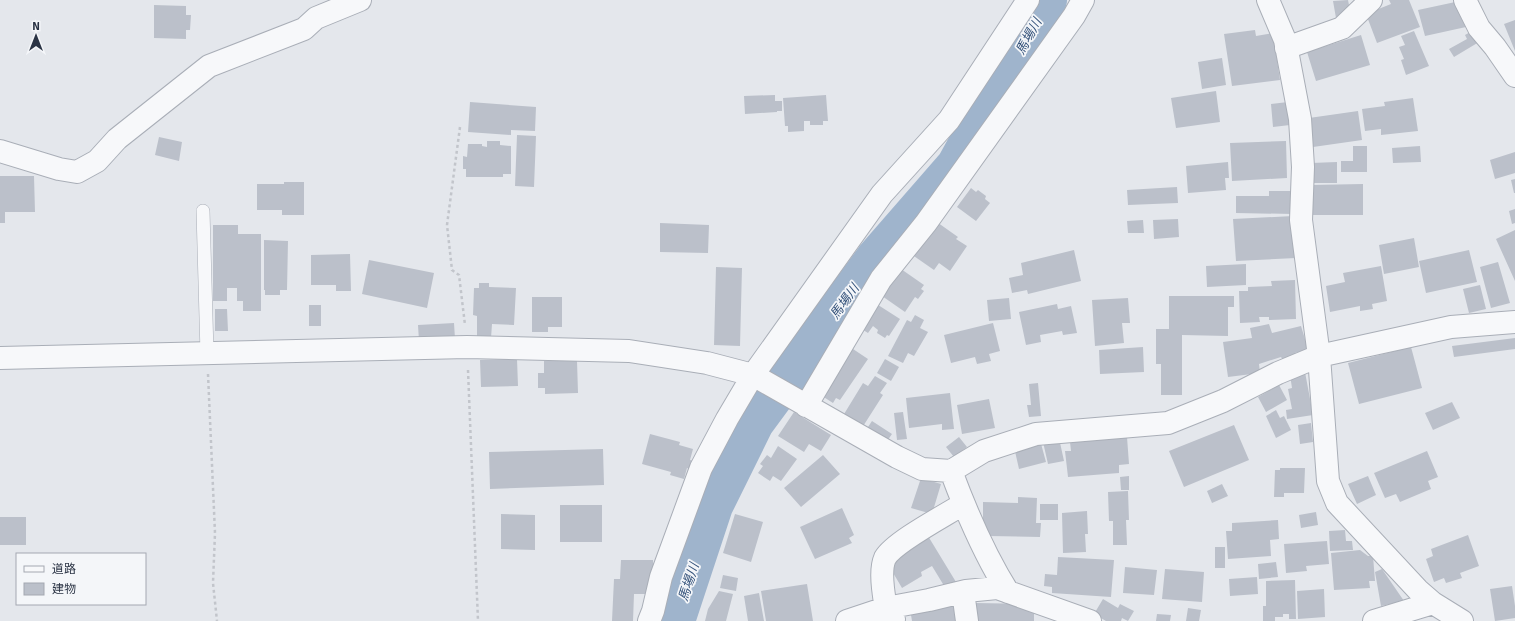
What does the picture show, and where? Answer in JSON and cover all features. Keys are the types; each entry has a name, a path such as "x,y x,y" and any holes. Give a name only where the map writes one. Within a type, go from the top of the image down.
{"street":[{"path":"0,150 59,169 77,172 97,161 117,140 209,66 304,29 316,18 360,0"},
{"path":"648,621 653,611 661,577 701,468 727,419 753,375 882,194 949,120 1028,0"},
{"path":"806,406 881,279 926,223 1074,16 1083,0"},
{"path":"1268,0 1285,40 1300,120 1303,167 1301,220 1319,356 1328,481 1337,503 1418,590 1433,603 1462,621"},
{"path":"1286,48 1342,28 1371,0"},
{"path":"1465,0 1479,28 1495,47 1515,76"},
{"path":"0,358 467,347 629,351 708,363 753,375 806,406 922,469 951,471 984,451 1036,434 1168,424 1223,401 1278,373 1319,356 1451,327 1515,322"},
{"path":"951,471 969,520 991,566 1008,592"},
{"path":"891,614 882,576 885,558 893,549 908,537 963,504"},
{"path":"847,621 891,614 929,600 963,592 997,588 1090,621"},
{"path":"963,592 967,621"},
{"path":"1374,621 1433,603"}],"lane":[{"path":"203,211 207,353"}],"path":[{"path":"460,126 447,224 452,270 459,275 467,347 478,621"},
{"path":"207,353 215,533 212,584 218,621"}],"building":[{"path":"1348,0 1351,15 1336,18 1333,1"},
{"path":"1389,0 1409,0 1420,27 1377,43 1366,14 1391,4"},
{"path":"1460,1 1466,27 1425,36 1418,10"},
{"path":"154,5 186,6 186,15 191,15 190,30 186,30 186,39 154,38"},
{"path":"1515,20 1515,51 1504,24"},
{"path":"1255,30 1256,36 1273,33 1280,80 1232,86 1224,34"},
{"path":"1414,31 1429,66 1406,75 1401,60 1404,59 1399,47 1405,45 1401,36"},
{"path":"1472,31 1479,42 1454,57 1449,49 1467,39 1465,35"},
{"path":"1361,35 1370,65 1316,81 1307,52"},
{"path":"1222,58 1226,85 1202,89 1198,62"},
{"path":"1216,91 1220,122 1176,128 1171,98"},
{"path":"775,95 775,101 782,101 782,111 745,114 744,96"},
{"path":"826,95 828,121 823,121 823,125 810,125 810,121 804,121 804,131 788,132 788,126 785,126 783,98"},
{"path":"1413,98 1418,131 1381,135 1381,129 1365,131 1362,109 1385,106 1384,102"},
{"path":"470,102 536,107 535,131 511,130 511,135 468,132"},
{"path":"1288,102 1290,125 1273,127 1271,104"},
{"path":"1358,111 1362,140 1313,147 1309,118"},
{"path":"517,135 536,136 534,187 515,186"},
{"path":"159,137 182,142 179,161 155,155"},
{"path":"487,141 500,141 500,145 511,146 511,174 503,174 503,177 466,177 466,169 463,169 463,156 467,157 468,144 482,144 482,146 487,147"},
{"path":"1286,141 1287,178 1232,181 1230,143"},
{"path":"1353,146 1367,146 1367,172 1341,172 1341,161 1353,161"},
{"path":"1420,146 1421,162 1393,163 1392,148"},
{"path":"1515,152 1515,173 1495,179 1490,160"},
{"path":"1228,162 1229,178 1225,178 1226,190 1188,193 1186,166"},
{"path":"1337,162 1337,183 1312,183 1311,163"},
{"path":"0,176 34,176 35,212 5,212 5,223 0,223"},
{"path":"1515,179 1515,193 1514,193 1511,180"},
{"path":"284,182 304,182 304,215 282,215 282,210 257,210 257,184 284,184"},
{"path":"1363,184 1363,215 1311,215 1311,185"},
{"path":"1177,187 1178,203 1128,205 1127,190"},
{"path":"971,188 976,192 978,190 986,196 985,199 990,203 976,221 957,207"},
{"path":"1269,191 1293,191 1293,214 1236,213 1236,196 1269,196"},
{"path":"1515,209 1515,223 1512,224 1509,211"},
{"path":"1293,216 1296,258 1236,261 1233,219"},
{"path":"1178,219 1179,237 1154,239 1153,220"},
{"path":"934,220 958,237 956,239 967,246 950,271 939,263 934,270 911,254"},
{"path":"1143,220 1144,233 1128,233 1127,221"},
{"path":"660,223 709,225 708,253 660,252"},
{"path":"213,225 238,225 238,234 261,234 261,311 243,311 243,301 237,301 237,288 227,288 227,301 213,301"},
{"path":"1515,230 1515,281 1496,239"},
{"path":"1414,238 1419,267 1384,274 1379,245"},
{"path":"264,240 288,241 287,290 280,290 280,295 265,295"},
{"path":"1074,250 1081,281 1028,294 1027,290 1012,293 1009,278 1023,275 1021,263"},
{"path":"1469,250 1477,282 1426,293 1419,261"},
{"path":"350,254 351,291 336,291 336,285 311,285 311,255"},
{"path":"369,260 434,273 427,308 362,294"},
{"path":"1498,262 1510,303 1491,308 1480,267"},
{"path":"1246,264 1246,285 1207,287 1206,266"},
{"path":"1381,266 1387,301 1372,304 1373,309 1360,311 1360,306 1330,312 1326,286 1345,282 1343,273"},
{"path":"716,267 742,268 740,346 714,345"},
{"path":"901,269 924,285 921,289 924,291 918,299 915,297 905,312 882,296"},
{"path":"1295,280 1296,319 1269,320 1269,317 1259,317 1260,322 1240,323 1239,291 1248,291 1248,287 1272,286 1271,281"},
{"path":"479,283 489,283 489,287 516,288 514,325 492,324 491,338 477,337 477,316 473,315 474,288 479,288"},
{"path":"1480,285 1486,309 1469,313 1463,289"},
{"path":"1169,296 1234,296 1234,307 1228,307 1228,336 1182,335 1182,395 1161,395 1161,364 1156,364 1156,329 1169,329"},
{"path":"532,297 562,297 562,327 548,327 548,332 532,332"},
{"path":"1009,298 1011,319 989,321 987,300"},
{"path":"1128,298 1130,323 1122,323 1124,343 1095,346 1092,300"},
{"path":"875,303 900,319 889,336 887,335 885,338 877,333 878,330 873,326 868,333 860,328"},
{"path":"1057,304 1058,309 1071,306 1077,333 1063,335 1062,331 1040,335 1041,342 1026,345 1019,312"},
{"path":"309,305 321,305 321,326 309,326"},
{"path":"215,309 227,309 228,331 215,331"},
{"path":"915,315 924,320 920,328 928,332 914,356 908,353 903,363 888,356 907,320 911,322"},
{"path":"454,323 455,339 419,341 418,325"},
{"path":"993,323 1000,351 989,354 991,361 977,364 975,357 951,363 944,335"},
{"path":"1269,324 1272,333 1301,326 1308,349 1295,353 1296,359 1285,363 1281,357 1259,364 1260,373 1228,377 1223,342 1252,338 1250,328"},
{"path":"1515,338 1515,349 1454,357 1452,346"},
{"path":"850,347 868,359 840,400 836,398 833,403 819,394"},
{"path":"1143,347 1144,372 1100,374 1099,350"},
{"path":"1411,347 1422,388 1359,404 1348,363"},
{"path":"517,359 518,386 481,387 480,360"},
{"path":"885,359 899,367 891,381 877,373"},
{"path":"544,361 577,361 578,393 545,394 545,388 538,388 538,373 544,373"},
{"path":"1305,372 1313,415 1287,419 1286,410 1292,409 1288,389 1292,388 1290,375"},
{"path":"875,376 887,383 880,393 883,395 860,431 841,419 863,383 868,386"},
{"path":"1038,383 1041,416 1029,417 1027,405 1031,405 1029,384"},
{"path":"1279,385 1287,400 1266,412 1258,397"},
{"path":"950,393 954,429 942,430 942,424 909,428 906,398"},
{"path":"989,399 995,428 962,434 957,405"},
{"path":"1452,402 1460,418 1433,430 1425,413"},
{"path":"1276,410 1280,418 1284,416 1291,430 1276,438 1266,416"},
{"path":"794,412 831,435 821,451 809,444 804,452 778,436"},
{"path":"903,412 907,439 897,440 894,413"},
{"path":"872,421 892,434 883,447 864,433"},
{"path":"1311,423 1313,442 1300,444 1298,425"},
{"path":"1234,425 1249,460 1184,487 1169,451"},
{"path":"650,434 680,442 679,445 693,449 690,460 693,461 691,470 687,468 684,479 670,475 671,472 642,464"},
{"path":"959,437 967,447 954,457 946,447"},
{"path":"1127,437 1129,464 1119,465 1119,473 1068,477 1065,451 1071,451 1070,442"},
{"path":"1059,438 1064,461 1048,464 1043,442"},
{"path":"1040,440 1046,462 1019,469 1014,447"},
{"path":"778,446 797,459 781,481 773,476 770,481 758,473 763,466 760,464 767,455 771,458"},
{"path":"603,449 604,485 490,489 489,452"},
{"path":"1427,451 1438,477 1428,481 1431,489 1400,502 1396,494 1385,498 1374,473"},
{"path":"823,455 840,474 801,507 784,488"},
{"path":"1280,468 1305,468 1304,493 1284,493 1284,497 1274,497 1275,470 1280,470"},
{"path":"1129,476 1129,490 1121,490 1120,477"},
{"path":"1368,476 1376,495 1357,504 1348,484"},
{"path":"921,478 941,484 932,514 911,508"},
{"path":"1222,484 1228,496 1212,503 1207,491"},
{"path":"1128,491 1129,520 1126,520 1127,545 1113,545 1113,521 1109,521 1108,492"},
{"path":"1018,497 1037,498 1036,523 1041,523 1040,537 989,536 989,531 983,531 983,502 1018,503"},
{"path":"1040,504 1058,504 1058,520 1040,520"},
{"path":"560,505 602,505 602,542 560,542"},
{"path":"842,508 854,535 849,538 852,543 815,559 800,527"},
{"path":"1087,511 1088,534 1085,534 1086,552 1063,553 1062,513"},
{"path":"1316,512 1318,525 1301,528 1299,515"},
{"path":"501,514 535,515 535,550 501,549"},
{"path":"735,514 763,522 751,562 723,553"},
{"path":"0,517 26,517 26,545 0,545"},
{"path":"1278,520 1279,539 1270,540 1271,556 1228,559 1226,531 1232,531 1232,523"},
{"path":"1345,530 1346,541 1352,541 1353,550 1330,551 1329,531"},
{"path":"1468,535 1479,566 1460,573 1462,578 1446,583 1444,578 1434,582 1426,559 1433,556 1431,549"},
{"path":"928,536 956,582 946,589 932,566 921,572 922,576 902,588 892,571 892,561"},
{"path":"1327,541 1329,564 1306,566 1307,571 1286,573 1284,544"},
{"path":"1215,547 1225,547 1225,568 1215,568"},
{"path":"1360,550 1368,556 1373,556 1375,581 1369,581 1370,588 1334,590 1331,553"},
{"path":"1058,557 1114,560 1111,597 1052,593 1052,587 1044,586 1045,574 1057,575"},
{"path":"621,560 653,560 653,594 634,594 633,621 612,621 614,579 620,579"},
{"path":"1276,562 1278,577 1259,579 1258,564"},
{"path":"1125,567 1157,570 1154,595 1123,593"},
{"path":"1165,569 1204,572 1202,602 1162,599"},
{"path":"1382,569 1404,601 1381,606 1375,572"},
{"path":"723,575 738,578 736,591 720,588"},
{"path":"1257,577 1258,594 1230,596 1229,579"},
{"path":"1295,580 1296,619 1289,619 1289,614 1283,614 1283,617 1275,617 1275,621 1263,621 1263,606 1266,606 1266,581"},
{"path":"807,584 813,621 766,621 761,591"},
{"path":"1512,586 1515,618 1495,621 1490,589"},
{"path":"1324,589 1325,617 1298,619 1297,591"},
{"path":"719,591 733,594 726,621 705,621 708,609"},
{"path":"759,593 764,621 748,621 744,596"},
{"path":"1103,599 1118,608 1120,604 1134,611 1128,621 1122,618 1121,621 1106,621 1094,614"},
{"path":"959,600 963,621 912,621 910,609"},
{"path":"975,603 1034,604 1034,621 975,621"},
{"path":"1188,608 1201,610 1199,621 1186,621"},
{"path":"1157,614 1171,615 1170,621 1156,621"}],"waterway":[{"name":"馬場川","path":"675,621 713,506 754,423 875,259 956,166 1047,0"}]}
